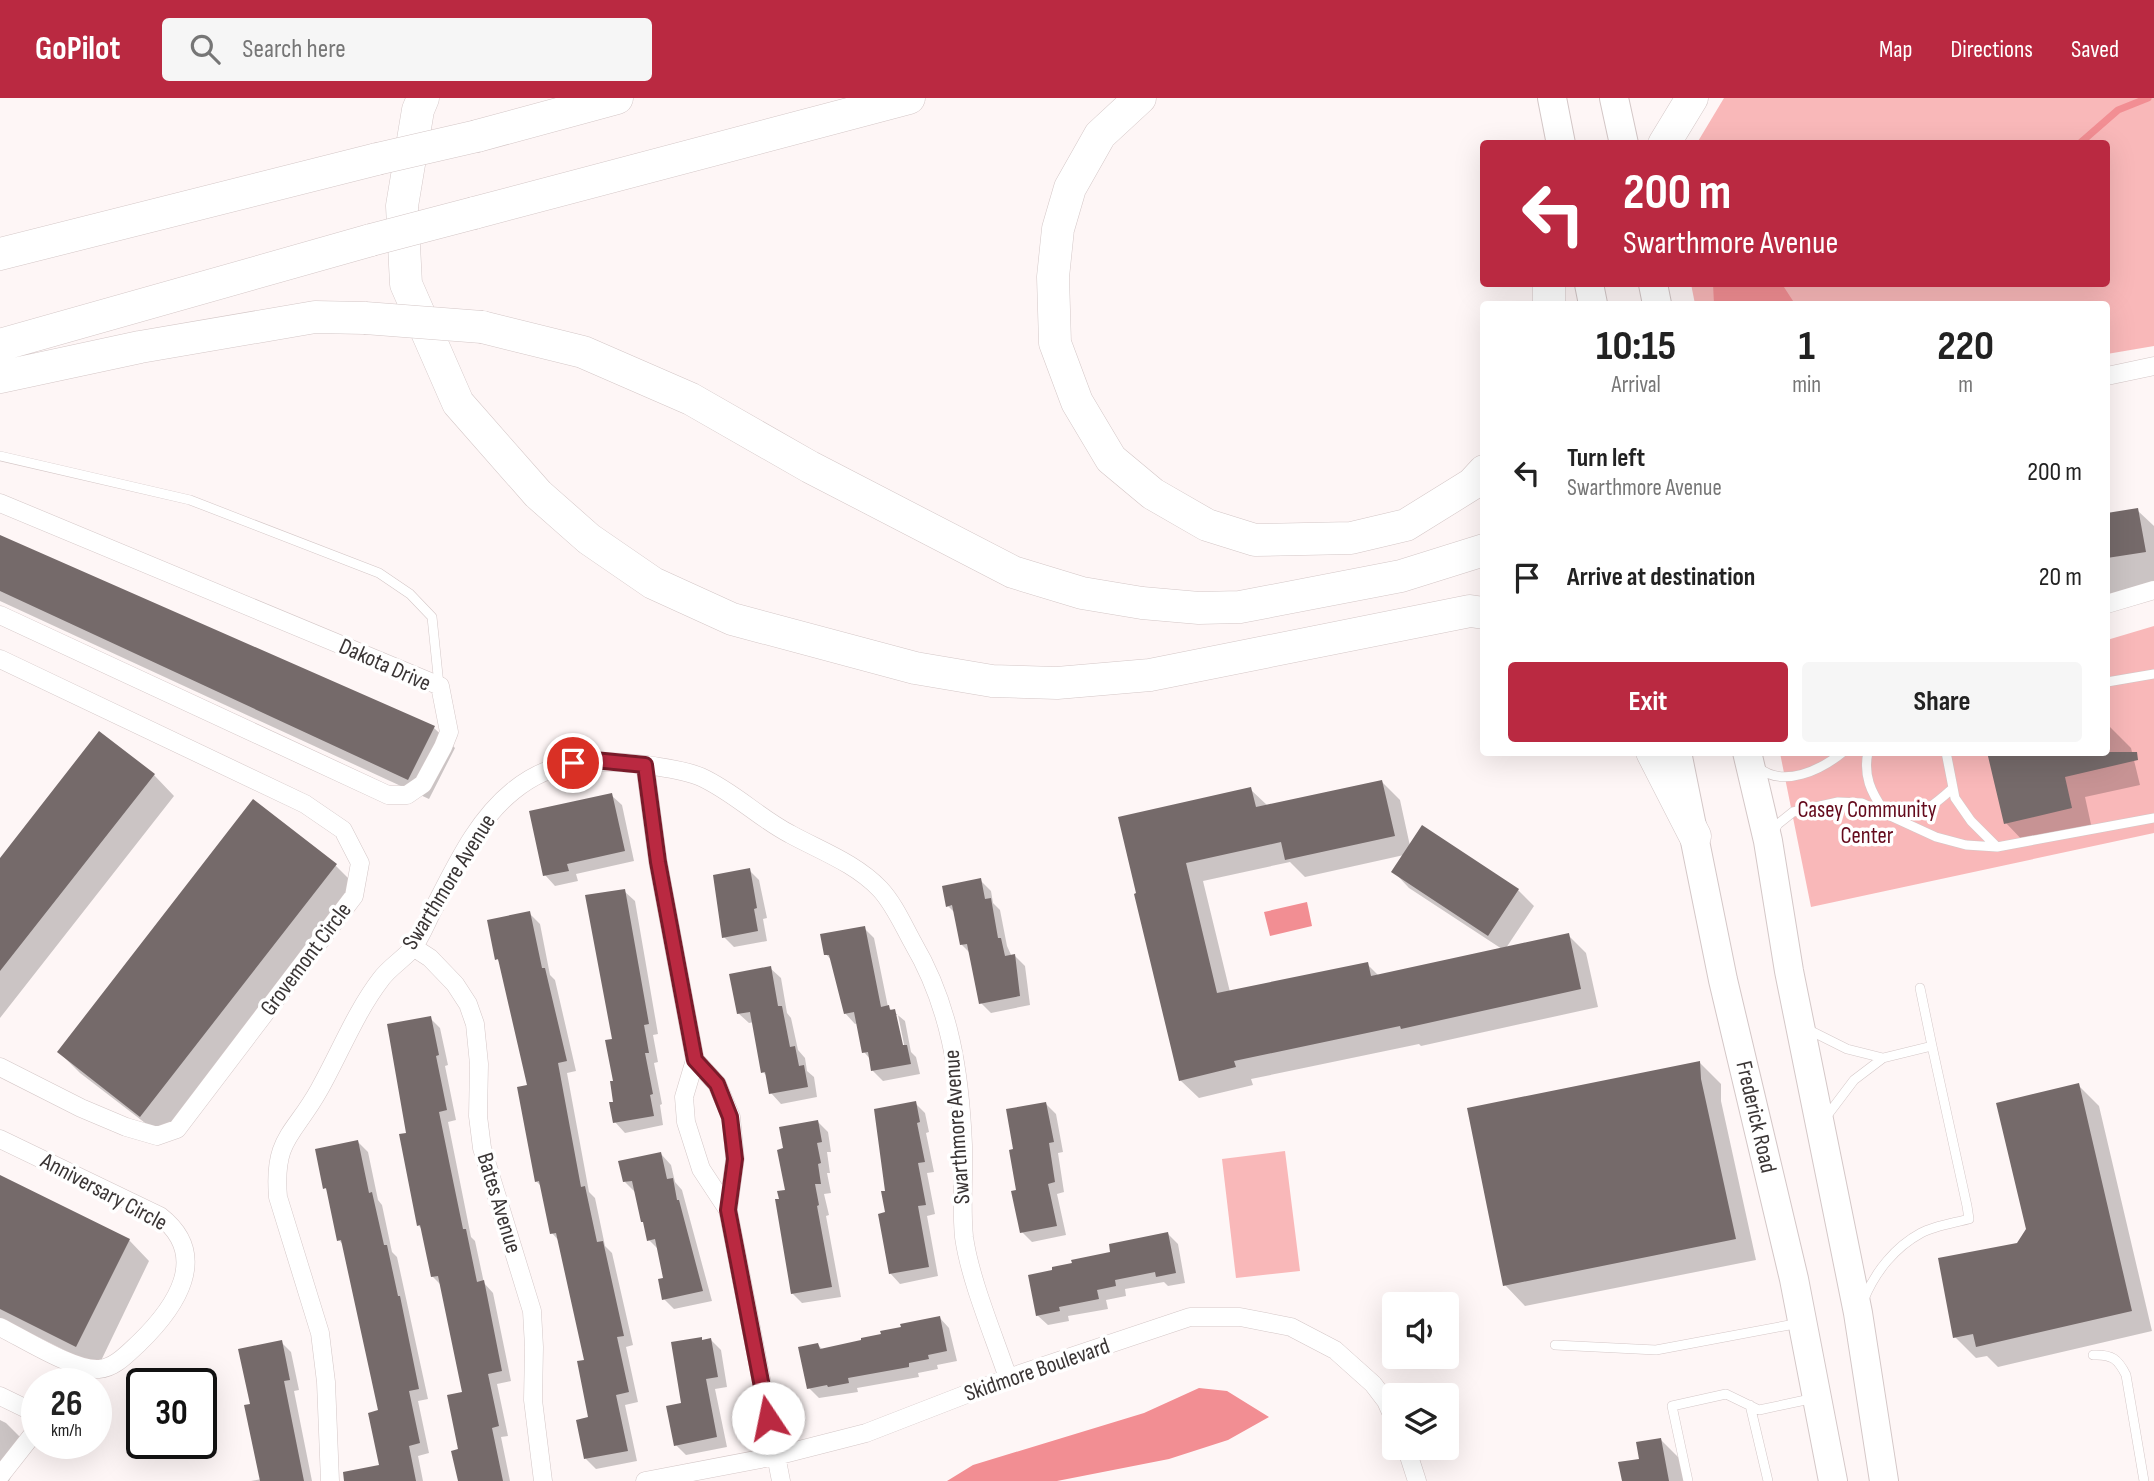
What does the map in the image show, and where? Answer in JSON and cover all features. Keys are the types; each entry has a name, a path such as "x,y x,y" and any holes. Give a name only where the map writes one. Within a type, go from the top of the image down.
{"highway":[{"path":"423,98 418,110 402,206 406,284 458,403 538,494 589,539 653,583 732,619 915,668 992,681 1057,682 1150,676 1470,611 1480,612"},
{"path":"0,254 477,136 617,98"},
{"path":"0,345 371,240 909,98"},
{"path":"1140,98 1100,135 1070,188 1058,229 1053,277 1055,344 1077,402 1111,459 1153,494 1207,525 1255,540 1351,538 1405,525 1472,484 1480,475"},
{"path":"1666,140 1692,98"},
{"path":"0,377 140,347 315,317 482,327 583,352 691,399 810,467 925,524 1013,572 1082,593 1142,603 1199,608 1240,607 1401,576 1480,551"},
{"path":"1452,561 1480,559"},
{"path":"1654,756 1695,836"}],"main road":[{"path":"1552,98 1560,140"},
{"path":"1615,98 1623,140"},
{"name":"Frederick Road","path":"1679,756 1723,980 1802,1322 1829,1480"},
{"path":"1748,757 1768,841 1789,971 1858,1314 1884,1481"}],"street":[{"path":"2110,375 2154,366"},
{"name":"Dakota Drive","path":"0,503 440,686 449,732 423,784 407,795 388,795 0,615"},
{"path":"2110,603 2154,590"},
{"name":"Grovemont Circle","path":"0,659 305,804 343,830 360,863 354,896 177,1129 157,1136 126,1127 0,1068"},
{"name":"Swarthmore Avenue","path":"330,1481 326,1382 320,1333 278,1197 278,1160 285,1139 318,1093 367,998 383,975 413,947 464,851 495,808 514,790 553,768 573,763 594,760 645,765 700,776 787,833 850,864 880,889 892,904 927,966 951,1035 963,1144 963,1220 967,1255 1008,1378"},
{"path":"645,765 658,862 695,1060 684,1097 686,1122 701,1169 728,1210"},
{"name":"Bates Avenue","path":"413,947 430,958 455,984 468,1004 475,1024 479,1065 478,1116 482,1148 533,1311 533,1401 543,1481"},
{"path":"695,1060 717,1084 730,1117 735,1159 728,1210 781,1481"},
{"name":"Anniversary Circle","path":"0,1139 160,1216 175,1228 185,1248 181,1289 164,1318 118,1362 102,1369 83,1368 0,1327"},
{"name":"Skidmore Boulevard","path":"645,1481 776,1455 866,1433 1008,1378 1190,1317 1240,1317 1291,1327 1335,1350 1373,1384 1382,1396"},
{"path":"0,1396 21,1406"},
{"path":"0,1476 21,1449"},
{"path":"1410,1460 1417,1481"}],"lane":[{"path":"0,456 190,499 379,573 411,594 432,617 440,686"},
{"path":"2110,681 2154,674"},
{"path":"1748,757 1767,775 1786,777 1814,770 1837,756"},
{"path":"1868,756 1866,773 1871,793 1885,813"},
{"path":"1947,756 1955,798 1971,821 1997,847"},
{"path":"1894,818 1914,816 1932,807 1953,788"},
{"path":"1768,841 1778,824 1793,812 1838,802 1862,803 1936,837 1966,845 1997,847 2154,818"},
{"path":"1858,1314 1872,1278 1892,1256 1922,1232 1969,1219 1920,988"},
{"path":"1802,1026 1847,1049 1883,1058"},
{"path":"1819,1127 1854,1080 1883,1058 1932,1046"},
{"path":"1555,1345 1656,1350 1802,1322"},
{"path":"2093,1356 2106,1354 2120,1363 2126,1375 2144,1481"},
{"path":"1688,1481 1672,1406 1726,1394 1759,1410 1817,1398"},
{"path":"1750,1405 1768,1481"}],"green space":[{"path":"1724,98 2154,98 2154,346 2110,353 2110,301 1694,301 1692,287 2110,287 2110,140 1699,140"},
{"name":"Casey Community Center","path":"2154,626 2154,833 1811,907 1781,756 2110,756 2110,639"},
{"path":"1285,1151 1300,1271 1236,1278 1222,1159"}],"shaded area":[{"path":"1713,287 1784,287 1793,301 1714,301"},
{"path":"1307,902 1312,926 1270,936 1264,912"},
{"path":"1199,1388 1227,1391 1269,1417 1228,1440 1169,1459 1057,1481 947,1481 973,1465 1144,1413"}],"building":[{"path":"2138,508 2146,552 2110,558 2110,513"},
{"path":"0,535 435,726 408,780 0,591"},
{"path":"99,731 155,774 0,971 0,858"},
{"name":"Casey Community Center","path":"2110,752 2137,752 2138,760 2065,777 2072,808 2004,824 1988,756 2110,756"},
{"path":"1382,780 1395,836 1285,860 1281,842 1186,863 1217,993 1368,962 1371,976 1569,933 1581,989 1401,1029 1400,1026 1234,1061 1236,1067 1179,1081 1118,817 1251,787 1256,807"},
{"path":"612,793 625,851 567,864 569,871 543,876 529,811"},
{"path":"253,799 337,864 140,1117 57,1052"},
{"path":"1422,825 1519,889 1488,936 1391,872"},
{"path":"750,868 758,931 722,938 713,875"},
{"path":"981,878 985,899 991,898 998,938 1001,938 1005,956 1015,954 1020,996 979,1004 967,944 960,945 952,905 946,907 942,886"},
{"path":"625,889 649,1024 644,1025 649,1053 645,1053 653,1094 650,1095 654,1116 613,1123 609,1102 613,1102 610,1081 613,1081 605,1040 612,1039 585,895"},
{"path":"530,911 567,1061 558,1063 581,1187 585,1186 597,1242 603,1241 624,1336 617,1337 629,1392 616,1395 628,1451 584,1459 576,1420 588,1417 577,1361 584,1360 556,1233 550,1234 539,1181 535,1182 517,1087 527,1085 487,920"},
{"path":"865,926 881,1007 889,1005 890,1010 895,1009 903,1045 907,1045 911,1064 871,1071 868,1052 862,1053 854,1012 844,1014 829,955 824,955 820,934"},
{"path":"771,966 778,1006 782,1006 790,1047 795,1046 799,1066 804,1065 808,1087 769,1094 765,1072 761,1073 750,1012 737,1014 729,974"},
{"path":"431,1016 447,1110 439,1112 463,1229 466,1229 477,1282 484,1280 502,1371 488,1374 499,1426 492,1428 503,1481 458,1481 451,1451 458,1449 447,1395 462,1392 438,1276 431,1277 420,1225 417,1226 399,1134 406,1133 387,1024"},
{"path":"1700,1061 1701,1079 1736,1239 1503,1286 1467,1108"},
{"path":"2079,1083 2132,1311 1976,1347 1973,1334 1953,1338 1938,1258 2017,1243 2026,1229 1996,1103"},
{"path":"916,1101 920,1122 917,1123 925,1162 918,1163 926,1205 918,1206 929,1267 889,1274 878,1214 885,1212 881,1191 885,1191 874,1109"},
{"path":"1046,1102 1054,1142 1049,1143 1055,1182 1048,1184 1057,1226 1020,1233 1011,1191 1016,1190 1006,1109"},
{"path":"818,1120 822,1142 817,1143 821,1184 815,1184 832,1287 791,1294 775,1199 779,1199 777,1191 785,1190 777,1150 783,1148 779,1127"},
{"path":"358,1140 369,1193 372,1192 384,1245 387,1245 400,1296 419,1389 409,1391 420,1443 409,1446 416,1481 344,1481 343,1472 379,1465 368,1413 378,1410 341,1240 337,1241 315,1149"},
{"path":"661,1152 667,1179 673,1178 703,1291 662,1300 658,1279 663,1278 655,1239 647,1241 632,1181 623,1182 618,1161"},
{"path":"0,1175 130,1239 76,1347 0,1309"},
{"path":"1168,1232 1176,1273 1156,1277 1155,1272 1115,1280 1116,1286 1097,1290 1099,1299 1059,1307 1060,1311 1036,1316 1028,1275 1052,1270 1052,1267 1072,1263 1071,1260 1110,1252 1109,1244"},
{"path":"940,1316 947,1351 928,1355 929,1359 909,1363 909,1367 848,1378 849,1383 807,1389 798,1347 818,1343 820,1349 881,1334 880,1331 901,1327 900,1324"},
{"path":"702,1337 702,1340 711,1338 718,1377 706,1379 717,1437 674,1446 666,1406 681,1403 671,1342"},
{"path":"282,1340 290,1380 284,1381 304,1481 260,1481 244,1405 250,1404 238,1349"},
{"path":"1661,1438 1669,1481 1622,1481 1618,1462 1639,1459 1636,1442"}],"waterway":[{"path":"2084,140 2118,110 2148,98"}],"route":[{"path":"573,763 594,760 645,765 658,862 695,1060 717,1084 730,1117 735,1159 728,1210 768,1418"}]}
